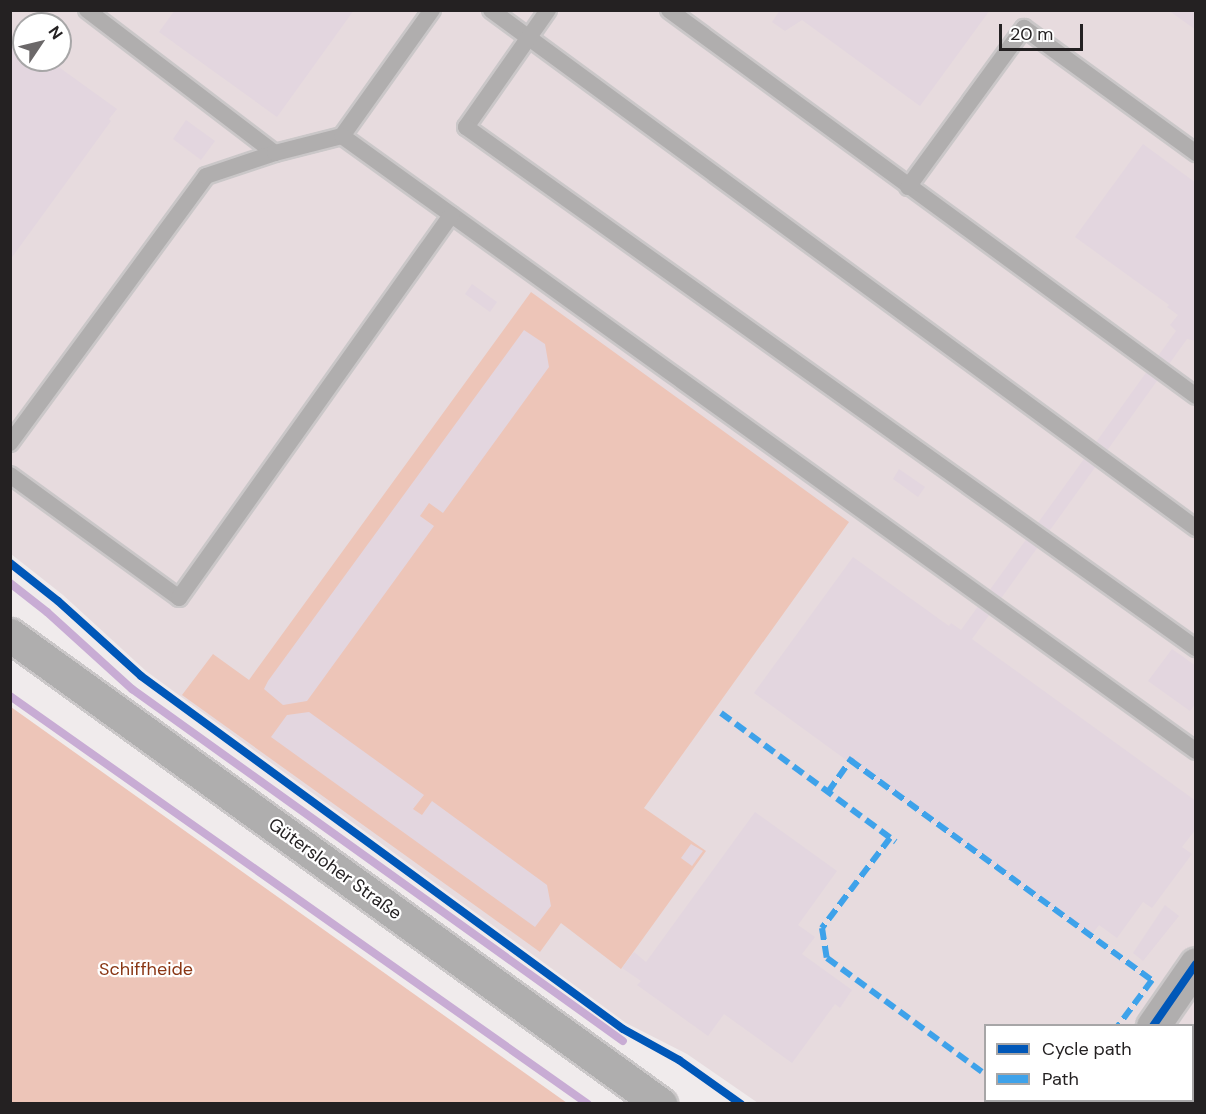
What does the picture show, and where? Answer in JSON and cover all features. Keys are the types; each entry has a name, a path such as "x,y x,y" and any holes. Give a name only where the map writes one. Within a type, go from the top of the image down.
{"main road":[{"name":"Gütersloher Straße","path":"10,635 660,1104"}],"street":[{"path":"1154,1024 1196,964"}],"lane":[{"path":"87,10 275,153"},
{"path":"10,443 206,176 275,153 342,136 432,10"},
{"path":"491,10 1196,528"},
{"path":"548,10 466,127 1196,648"},
{"path":"669,10 1196,396"},
{"path":"908,187 1024,28 1196,153"},
{"path":"342,136 1196,751"},
{"path":"10,475 179,598 451,215"}],"shaded area":[{"path":"10,11 1195,11 1195,1103 758,1103 687,1054 626,1023 146,671 63,595 11,554"}],"green space":[{"path":"531,292 849,522 644,808 706,851 621,969 561,923 540,952 182,695 213,654 249,680"},
{"name":"Schiffheide","path":"11,707 567,1103 11,1103"}],"building":[{"path":"175,10 354,10 277,117 159,32"},
{"path":"780,10 990,10 920,106 802,20 785,31 772,22"},
{"path":"1168,10 1196,10 1196,30"},
{"path":"10,32 12,33 12,72 66,72 117,109 109,119 111,121 10,260"},
{"path":"186,120 215,141 201,160 173,139"},
{"path":"1143,144 1196,183 1196,341 1187,339 972,639 1196,801 1196,829 1182,847 1192,854 1152,908 1143,902 1117,938 1099,925 1090,937 754,693 853,557 949,626 951,623 961,630 1176,331 1170,325 1178,315 1167,307 1169,305 1075,237"},
{"path":"472,284 497,302 490,312 465,294"},
{"path":"524,330 545,344 549,367 443,513 429,503 420,516 434,526 307,701 283,705 264,689 268,681"},
{"path":"899,469 925,487 918,497 893,479"},
{"path":"1172,649 1196,666 1196,703 1190,711 1148,681"},
{"path":"309,712 424,795 413,809 422,815 432,801 547,885 551,906 535,927 271,737 287,715"},
{"path":"755,812 837,871 798,925 815,937 802,954 852,990 840,1008 835,1004 792,1063 724,1014 708,1036 637,985 641,981 622,968 634,952 646,962"},
{"path":"691,844 703,851 692,866 681,858"},
{"path":"1165,905 1179,916 1143,961 1133,953"}],"waterway":[{"path":"10,583 47,612 132,689 623,1041"},
{"path":"10,696 588,1104"}],"marked path":[{"path":"721,713 896,842"},
{"path":"828,792 852,758"},
{"path":"850,760 1152,980 1119,1024"},
{"path":"890,838 822,928 827,958 984,1074"}],"cycle path":[{"path":"10,563 58,601 141,676 623,1029 679,1060 741,1104"},
{"path":"1154,1024 1196,964"}]}
